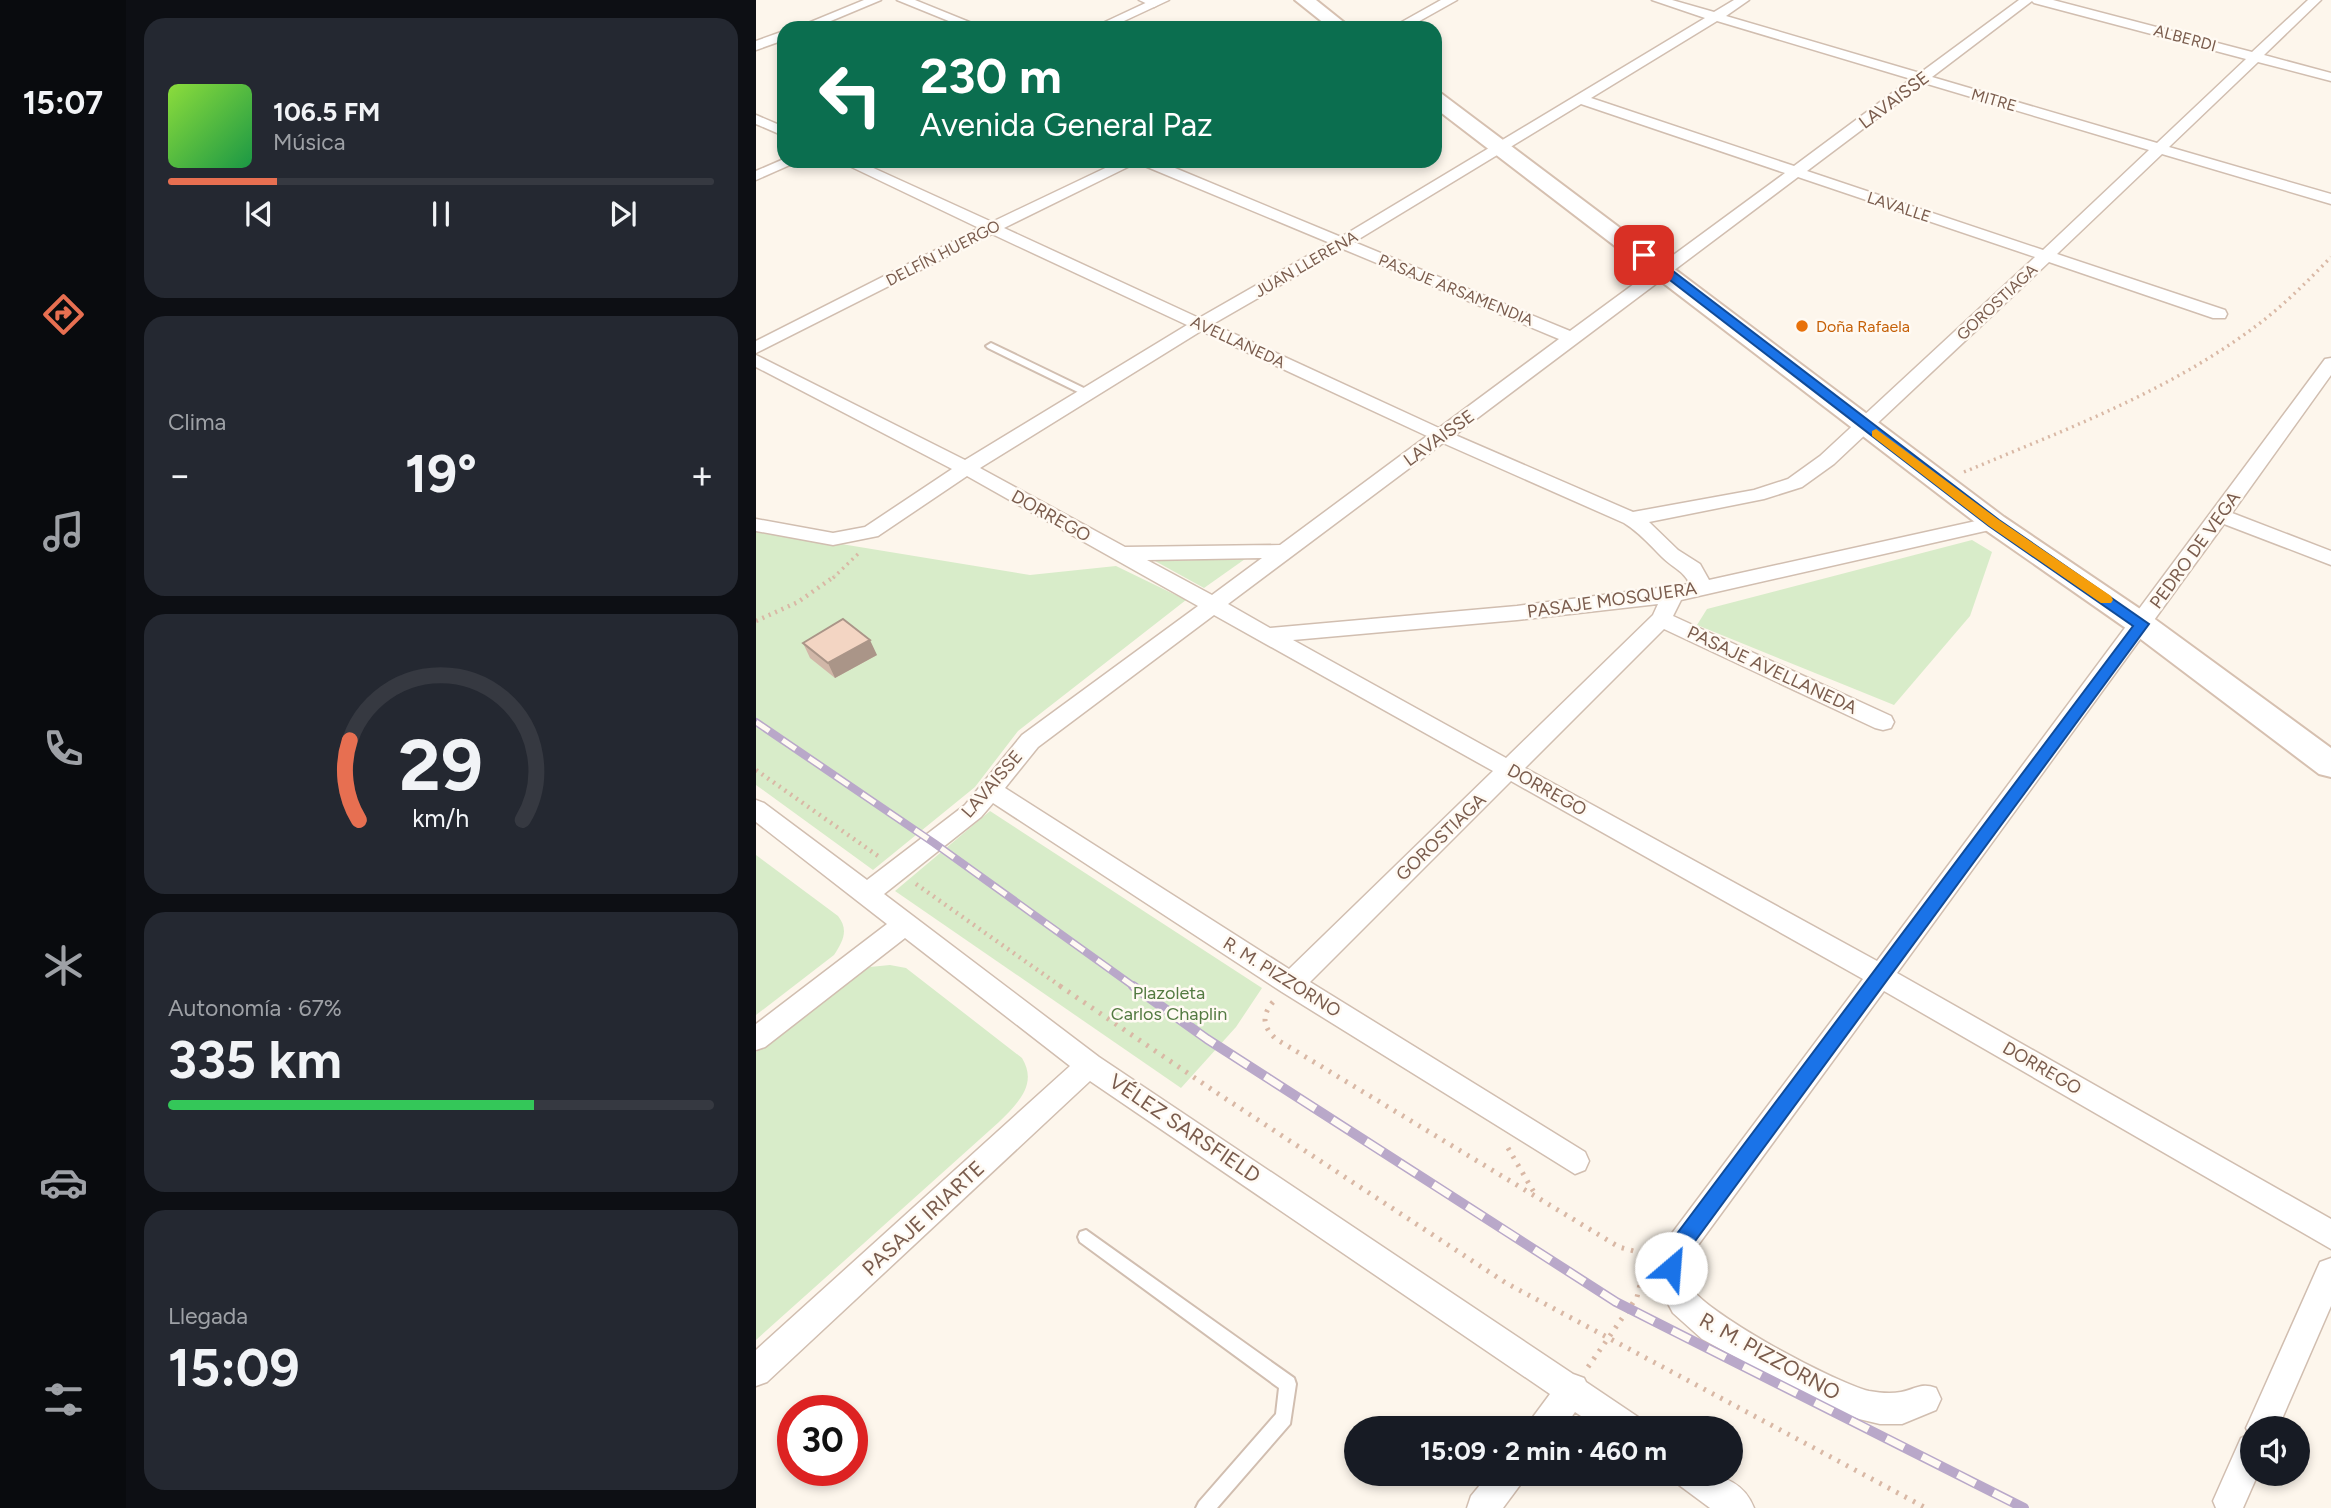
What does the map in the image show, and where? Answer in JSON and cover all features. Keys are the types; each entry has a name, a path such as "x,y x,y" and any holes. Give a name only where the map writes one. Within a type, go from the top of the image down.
{"main road":[{"path":"1304,0 1332,21"},
{"path":"1442,103 1665,270 1994,523 2141,624 2331,765"}],"street":[{"path":"820,21 875,0"},
{"path":"903,0 959,21"},
{"path":"1410,21 1451,0"},
{"name":"MITRE","path":"1658,0 2331,199"},
{"name":"JUAN LLERENA","path":"871,532 966,468 1200,324 1342,243 1743,0"},
{"name":"LAVAISSE","path":"868,893 973,811 1030,740 2027,0"},
{"name":"ALBERDI","path":"2038,0 2331,77"},
{"name":"GOROSTIAGA","path":"1631,519 1757,495 1795,483 1827,460 2315,0"},
{"path":"1113,21 1154,1"},
{"path":"756,46 777,38"},
{"name":"LAVALLE","path":"1580,99 2219,314"},
{"path":"756,119 777,129"},
{"path":"756,176 777,167"},
{"name":"AVELLANEDA","path":"861,168 1442,436 1631,519 1650,531 1671,555 1693,569 1702,588"},
{"name":"DELFÍN HUERGO","path":"756,348 990,229 1117,168"},
{"name":"PASAJE ARSAMENDIA","path":"1162,168 1573,339"},
{"name":"DORREGO","path":"756,360 966,468 1881,976 2331,1235"},
{"name":"PEDRO DE VEGA","path":"1683,1242 2331,363"},
{"path":"2220,515 2331,558"},
{"name":"PASAJE MOSQUERA","path":"1267,635 1517,613 1673,594 1994,523"},
{"path":"756,525 833,539 871,532"},
{"path":"1118,554 1286,551"},
{"name":"GOROSTIAGA","path":"1291,984 1661,619 1673,594"},
{"name":"PASAJE AVELLANEDA","path":"1661,619 1883,722"},
{"name":"R. M. PIZZORNO","path":"991,790 1291,984 1575,1161"},
{"name":"VÉLEZ SARSFIELD","path":"756,809 1090,1065 1610,1416"},
{"path":"756,1039 906,923"},
{"name":"PASAJE IRIARTE","path":"756,1371 1090,1065"},
{"name":"R. M. PIZZORNO","path":"1683,1242 1671,1268 1671,1280 1686,1306 1697,1318 1825,1389 1857,1403 1872,1408 1898,1409 1909,1408 1925,1399"},
{"path":"2267,1416 2331,1272"},
{"path":"1553,1416 1573,1389"},
{"path":"2229,1502 2240,1477"},
{"path":"1483,1508 1500,1486"},
{"path":"1707,1486 1738,1508"}],"lane":[{"path":"991,346 1087,393"},
{"path":"1086,1237 1287,1384 1284,1418 1205,1508"}],"path":[{"path":"1940,482 2097,416 2213,356 2280,309 2331,257"},
{"path":"756,621 813,593 843,571 860,551 883,536 871,532"},
{"path":"756,769 1031,966 1229,1101 1506,1283 1926,1508"},
{"path":"1291,984 1266,1010 1263,1023 1266,1031 1276,1039 1619,1247 1647,1255 1683,1242"},
{"path":"1573,1389 1637,1297 1647,1255"}],"green space":[{"path":"756,530 1030,575 1116,566 1186,600 1018,731 975,787 873,870 756,785"},
{"path":"1972,540 1992,552 1970,616 1894,705 1697,625 1707,609"},
{"path":"1245,559 1204,588 1155,561"},
{"name":"Plazoleta Carlos Chaplin","path":"990,811 1262,988 1236,1027 1181,1088 895,891"},
{"path":"756,855 838,916 844,931 834,955 756,1015"},
{"path":"890,965 906,968 1022,1058 1028,1076 1027,1085 1013,1108 999,1122 756,1340 756,1052 849,978 870,967"}],"building":[{"path":"843,619 870,640 828,663 803,643"}],"railway":[{"path":"756,722 934,843 1136,988"},
{"path":"1133,986 1207,1039 1616,1302 2024,1508"}],"slow traffic":[{"path":"1876,433 1994,523 2106,600"}],"place":[{"name":"Doña Rafaela","path":"1802,326"}],"route":[{"path":"1644,255 1994,523 2141,624 1683,1242 1671,1268"}]}
